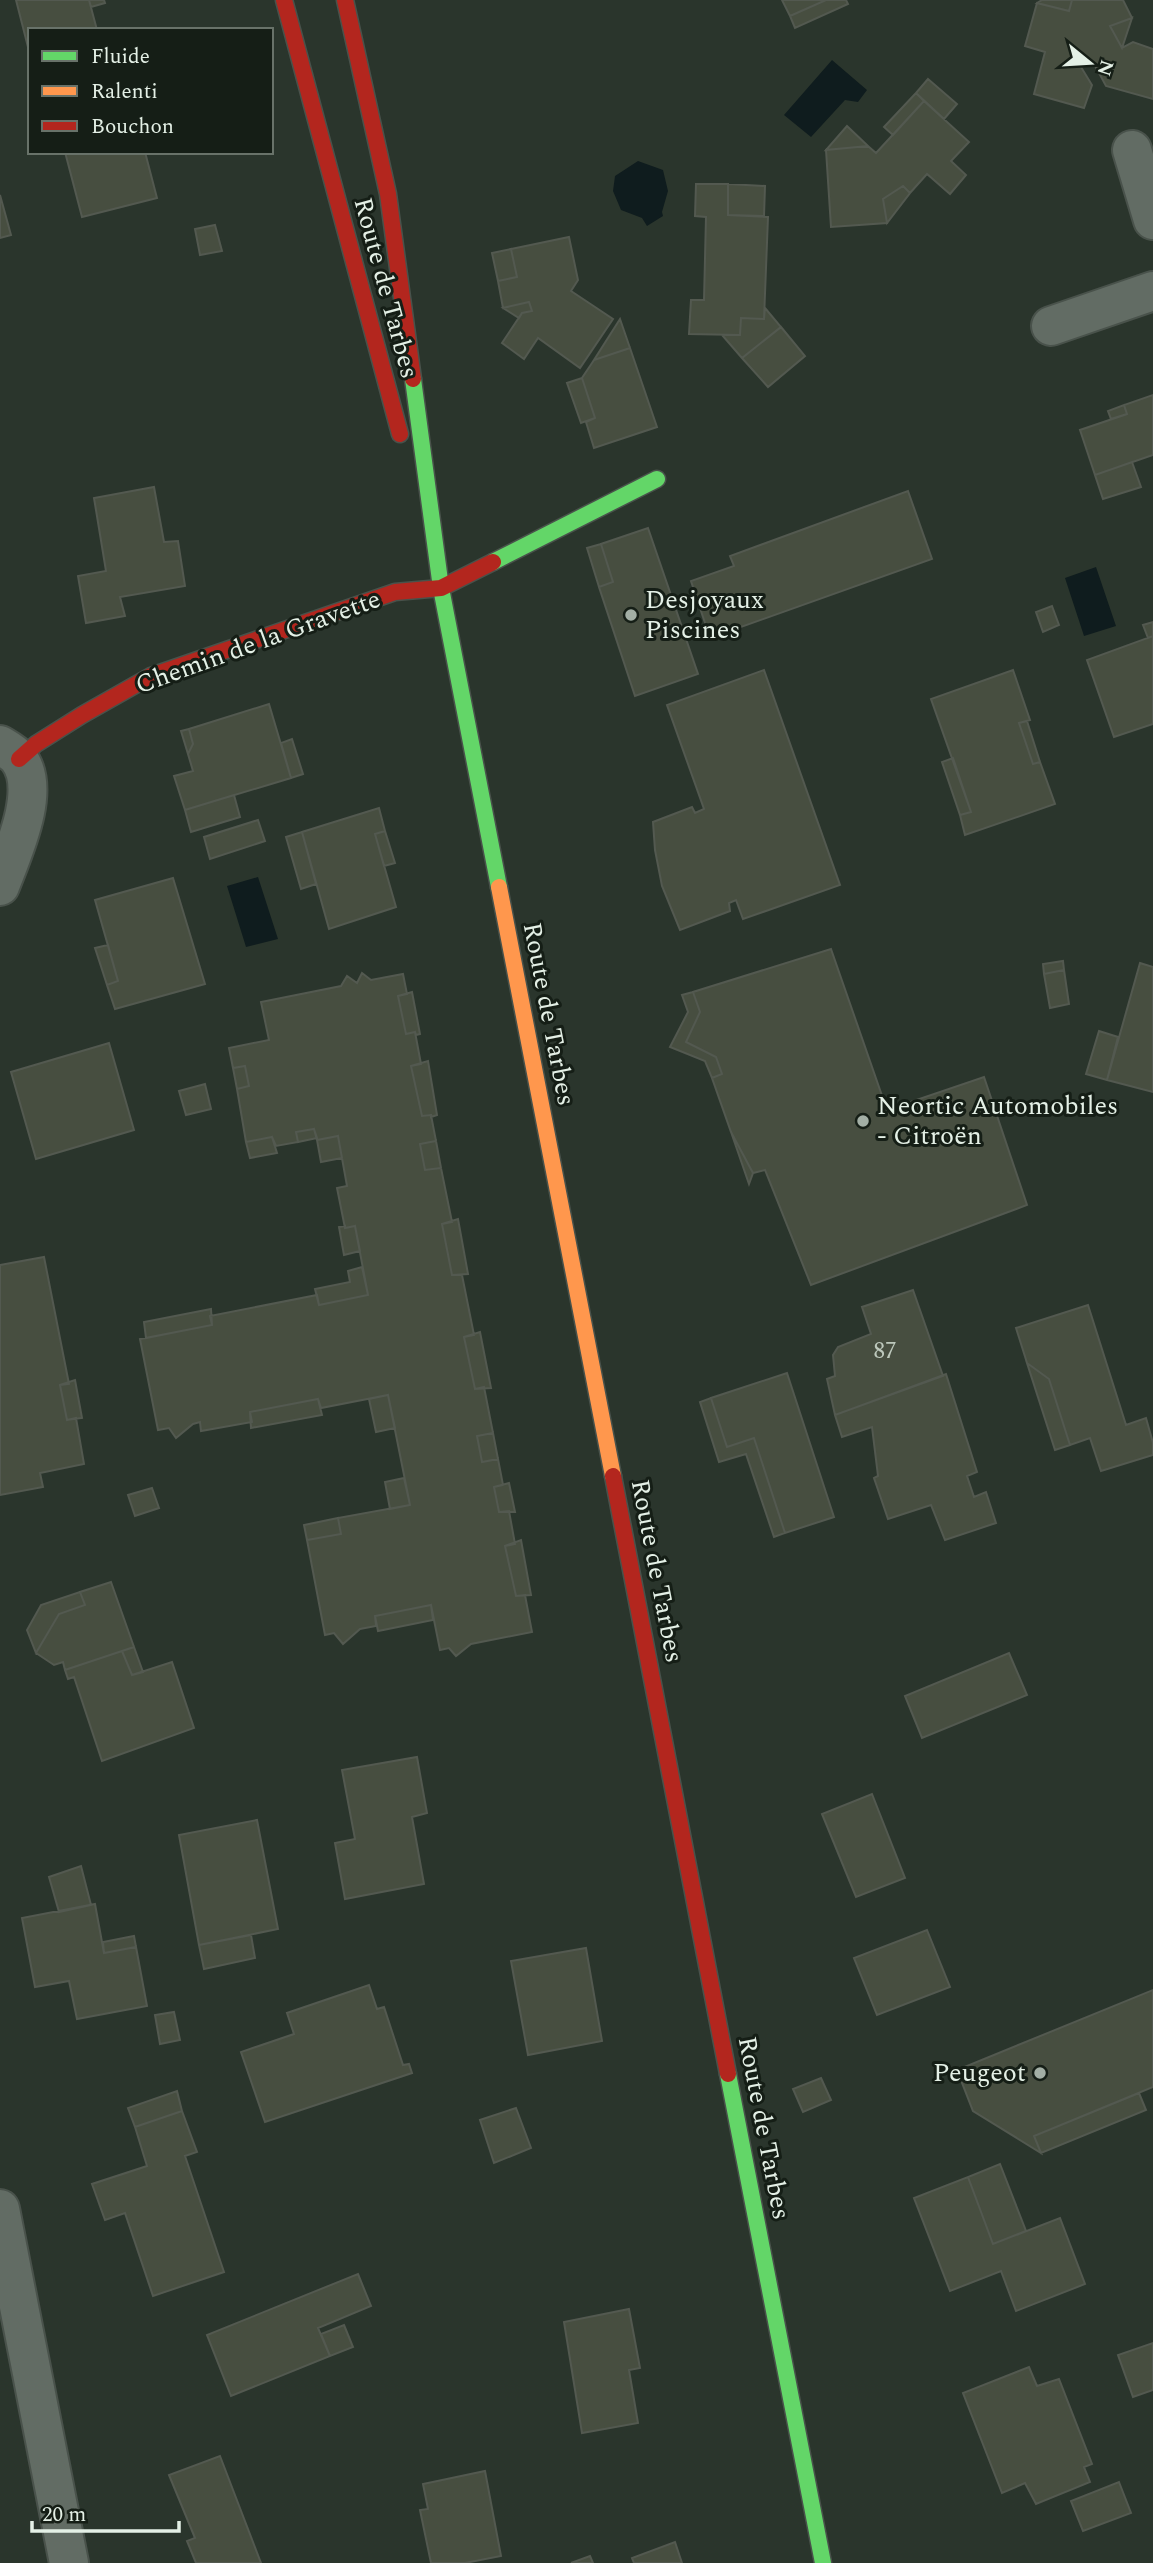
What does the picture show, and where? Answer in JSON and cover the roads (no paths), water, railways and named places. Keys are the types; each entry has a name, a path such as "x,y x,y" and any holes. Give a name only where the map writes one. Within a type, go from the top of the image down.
{"main road":[{"name":"Route de Tarbes","path":"284,0 441,588"},
{"name":"Route de Tarbes","path":"345,0 388,194 441,588 823,2563"},
{"path":"441,588 657,478"},
{"name":"Chemin de la Gravette","path":"9,752 36,744 151,676 395,592 441,588"}],"street":[{"path":"1132,150 1153,220"},
{"path":"1051,326 1153,290"},
{"name":"Chemin de la Gravette","path":"0,886 20,834 28,802 26,779 9,752"},
{"path":"0,2208 69,2563"}],"place":[{"name":"Desjoyaux Piscines","path":"631,615"},
{"name":"Neortic Automobiles - Citroën","path":"863,1121"},
{"name":"Peugeot","path":"1040,2073"}]}
